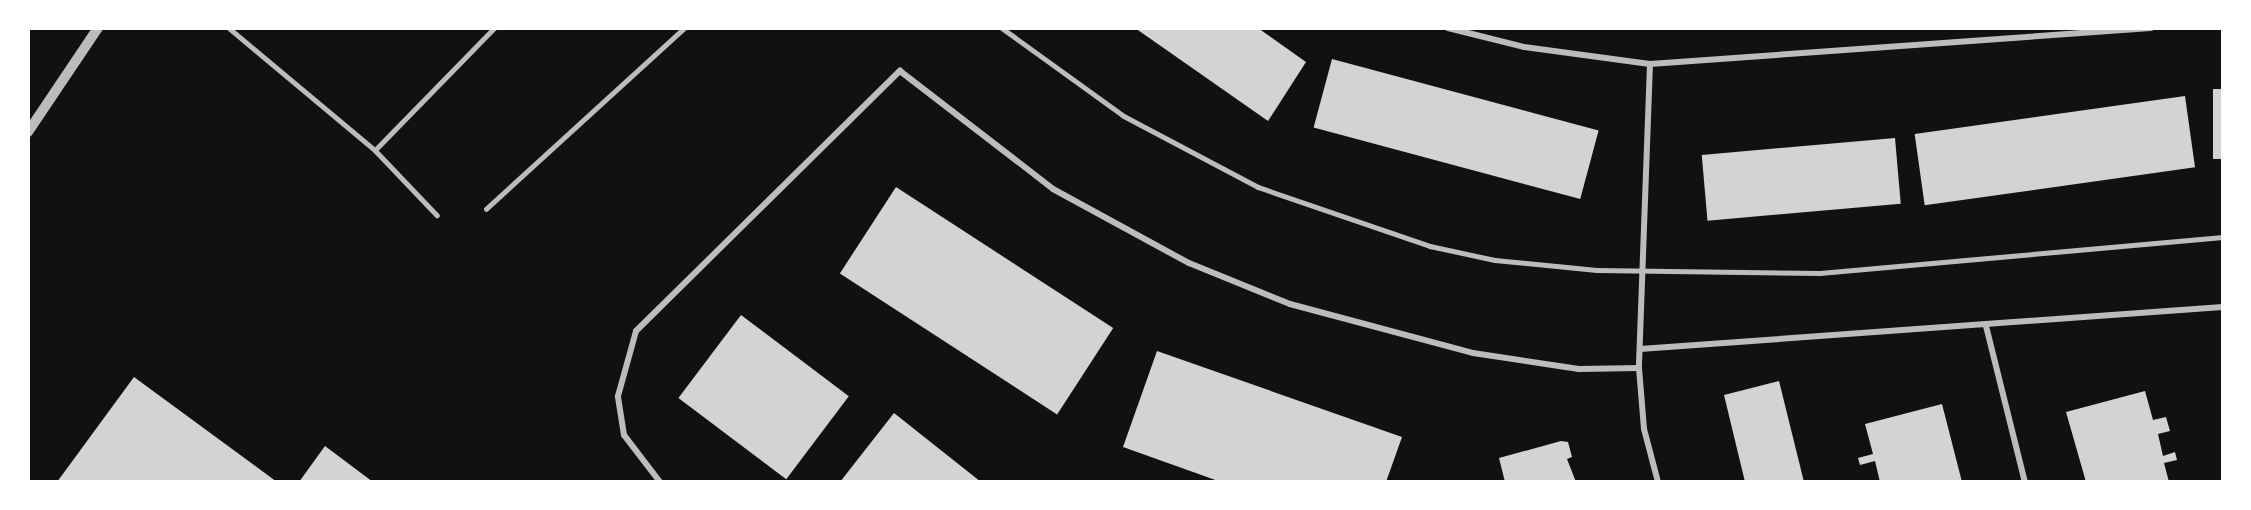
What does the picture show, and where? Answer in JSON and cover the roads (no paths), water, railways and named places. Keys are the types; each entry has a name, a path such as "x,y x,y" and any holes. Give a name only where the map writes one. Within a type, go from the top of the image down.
{"street":[{"path":"28,132 98,28"},
{"path":"1448,28 1524,47 1650,64 2151,28"},
{"path":"1650,64 1639,368 1644,429 1658,482"},
{"path":"660,482 624,435 618,396 636,331 900,70 1053,189 1189,263 1290,304 1473,353 1579,369 1639,368"},
{"path":"1640,349 1986,326 2223,307"},
{"path":"1986,326 2025,482"}],"lane":[{"path":"229,28 375,150 437,215"},
{"path":"375,150 494,28"},
{"path":"486,209 684,28"},
{"path":"1002,28 1124,116 1258,187 1342,219 1495,260 1641,270 1820,273 2223,237"}]}
